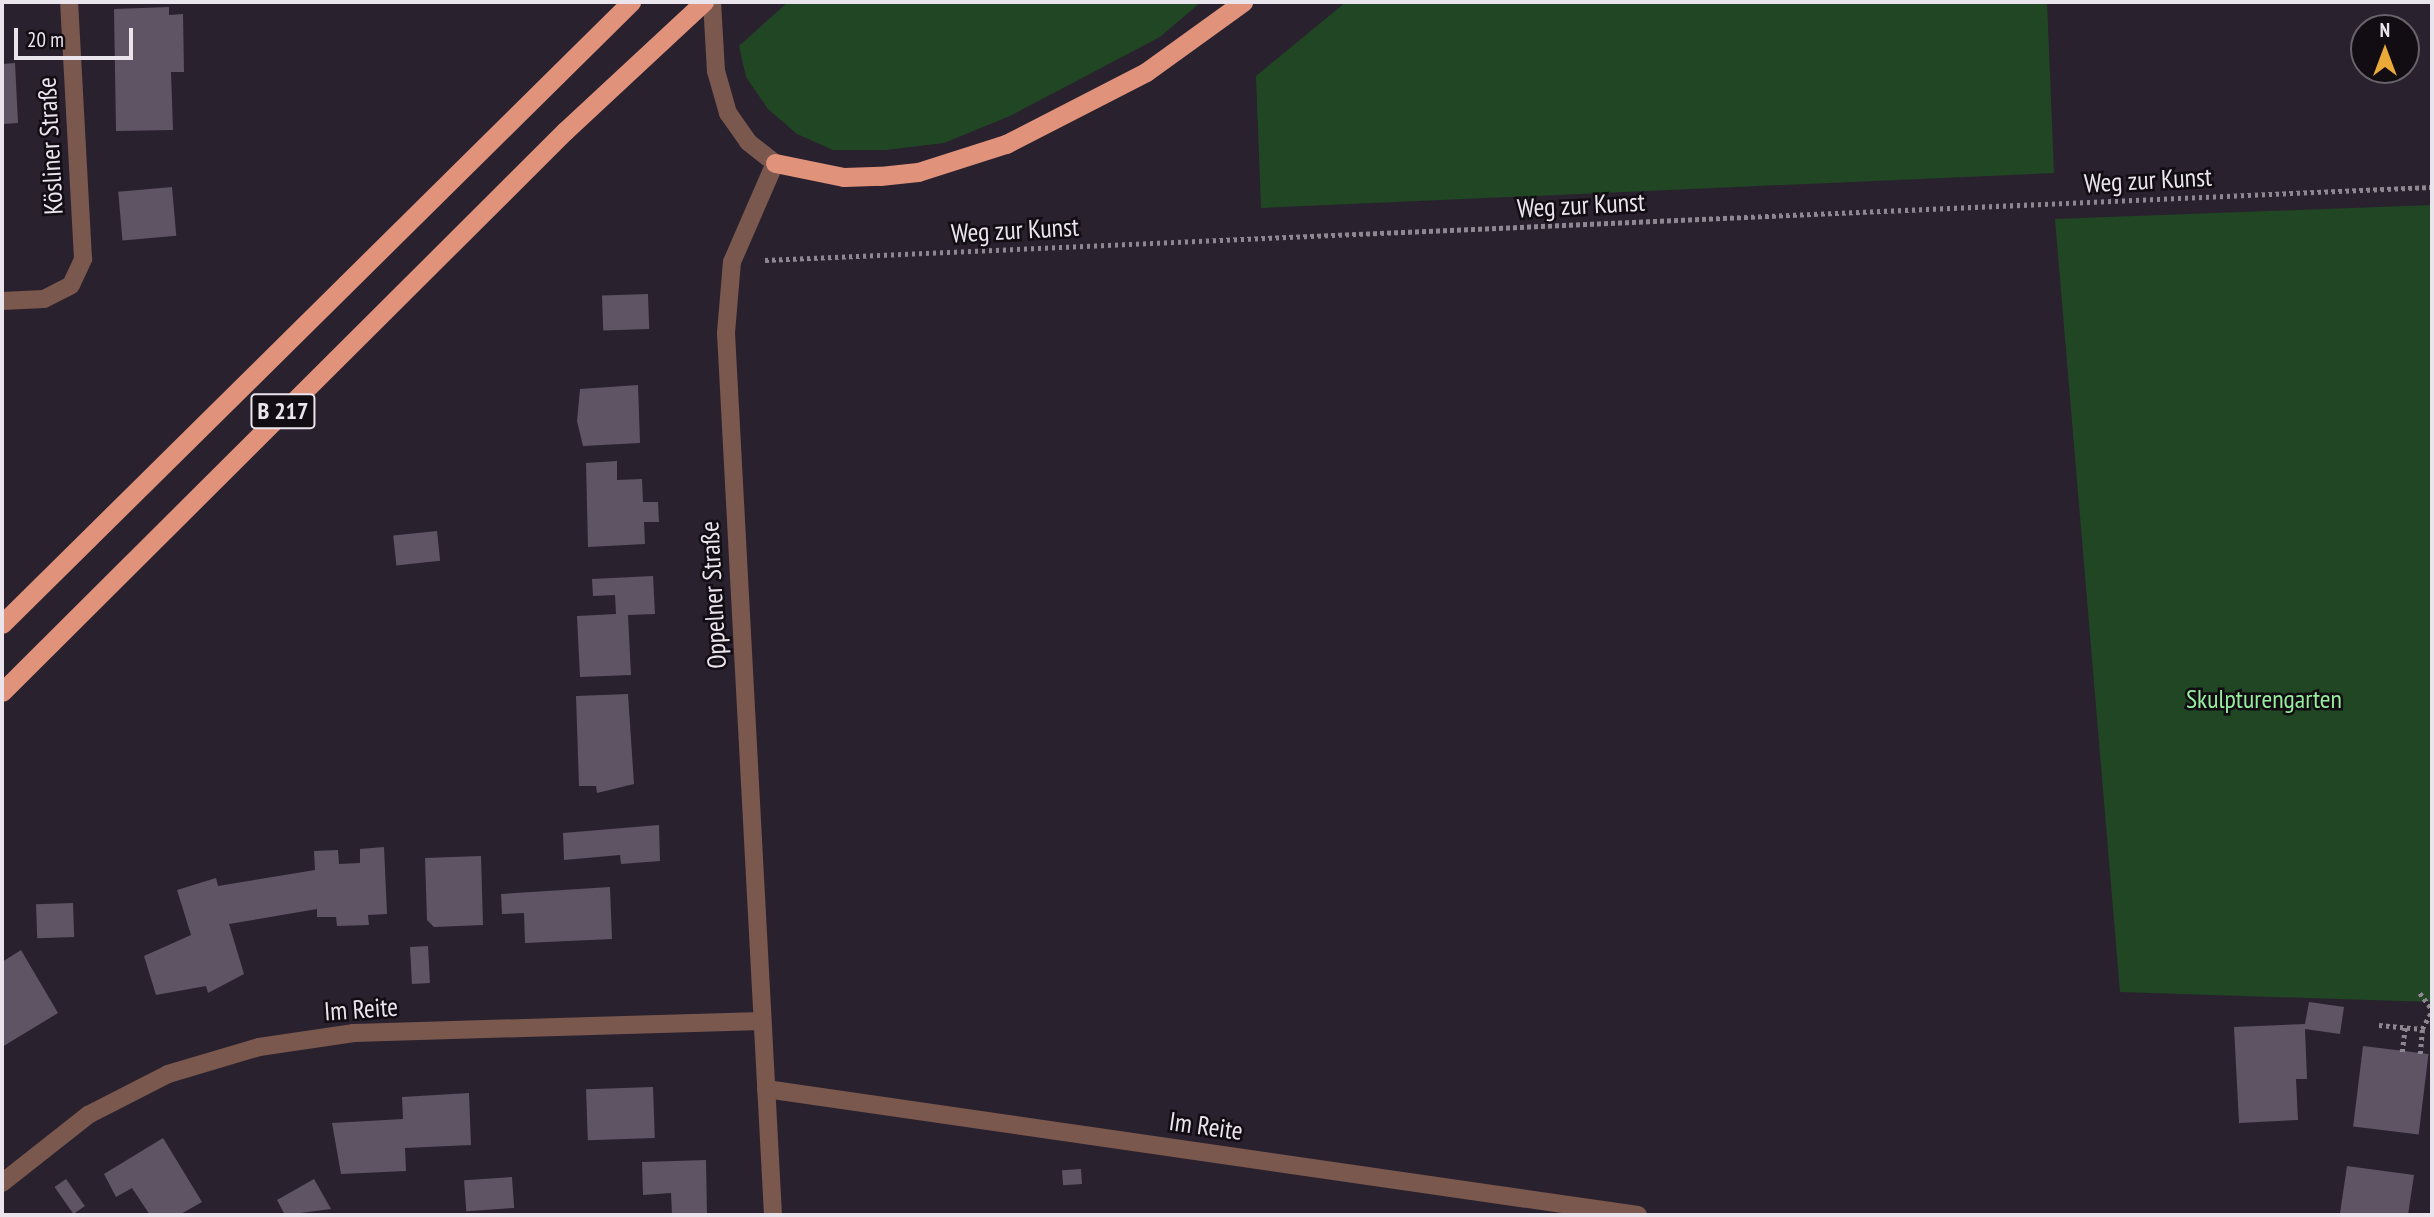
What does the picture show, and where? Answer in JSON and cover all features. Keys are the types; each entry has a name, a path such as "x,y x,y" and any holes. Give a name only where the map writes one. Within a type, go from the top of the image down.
{"highway":[{"name":"B 217","path":"2,624 562,66 631,2"},
{"name":"B 217","path":"2,692 565,131 704,2"},
{"path":"775,163 844,177 880,176 918,172 1006,144 1146,72 1243,2"}],"street":[{"name":"Kösliner Straße","path":"2,301 44,299 71,285 83,259 69,2"},
{"path":"712,2 716,71 727,113 748,142 775,163"},
{"name":"Oppelner Straße","path":"774,1215 726,333 732,262 775,163"},
{"name":"Im Reite","path":"2,1183 88,1115 169,1074 259,1047 354,1033 762,1021"},
{"name":"Im Reite","path":"766,1089 1638,1215"}],"path":[{"name":"Weg zur Kunst","path":"732,262 2432,187"},
{"path":"2420,993 2432,1010 2423,1028 2420,1054"},
{"path":"2379,1025 2423,1028"},
{"path":"2402,1052 2404,1027"}],"green space":[{"path":"788,2 1201,2 1160,37 1010,116 944,143 886,150 833,150 797,134 768,109 746,77 739,46"},
{"path":"1346,2 2047,2 2054,173 1261,208 1256,76"},
{"name":"Skulpturengarten","path":"2432,205 2432,1002 2120,992 2055,219"}],"building":[{"path":"169,7 169,15 183,14 184,72 171,72 173,130 116,131 114,9"},
{"path":"15,63 18,123 2,124 2,64"},
{"path":"172,187 176,236 122,241 118,192"},
{"path":"648,294 649,329 603,331 602,296"},
{"path":"638,385 640,443 583,446 577,421 580,389"},
{"path":"617,461 617,480 642,479 643,502 658,502 659,522 644,522 645,544 588,547 586,463"},
{"path":"437,531 440,561 396,565 393,536"},
{"path":"653,576 655,614 628,615 631,675 580,677 577,616 616,614 615,595 593,596 592,579"},
{"path":"628,694 634,784 597,793 596,786 579,786 576,696"},
{"path":"659,825 660,861 621,864 620,855 564,860 563,833"},
{"path":"384,847 387,914 368,915 369,925 337,926 336,917 317,917 317,909 229,924 244,974 208,993 206,986 156,995 144,956 191,935 177,890 216,878 218,886 315,870 314,851 338,850 339,864 360,863 360,849"},
{"path":"481,856 483,925 434,927 427,920 425,858"},
{"path":"610,887 612,939 525,943 524,913 502,914 501,894"},
{"path":"73,903 74,937 37,938 36,904"},
{"path":"428,946 430,983 412,984 410,947"},
{"path":"21,950 58,1013 2,1047 2,962"},
{"path":"2309,1002 2344,1007 2340,1034 2305,1029 2307,1079 2296,1079 2298,1120 2239,1123 2234,1027 2305,1024"},
{"path":"2363,1046 2429,1054 2419,1134 2353,1126"},
{"path":"653,1087 655,1138 588,1140 586,1089"},
{"path":"469,1093 471,1145 405,1148 406,1171 341,1174 332,1123 403,1119 402,1097"},
{"path":"163,1138 202,1202 179,1215 150,1215 132,1188 116,1197 104,1174"},
{"path":"706,1160 707,1215 672,1215 671,1193 643,1195 642,1162"},
{"path":"2347,1166 2414,1175 2408,1215 2333,1215 2340,1213"},
{"path":"1081,1169 1082,1184 1063,1185 1062,1170"},
{"path":"512,1177 514,1208 466,1211 464,1180"},
{"path":"66,1179 85,1206 73,1214 55,1187"},
{"path":"314,1179 331,1209 285,1215 277,1200"}]}
